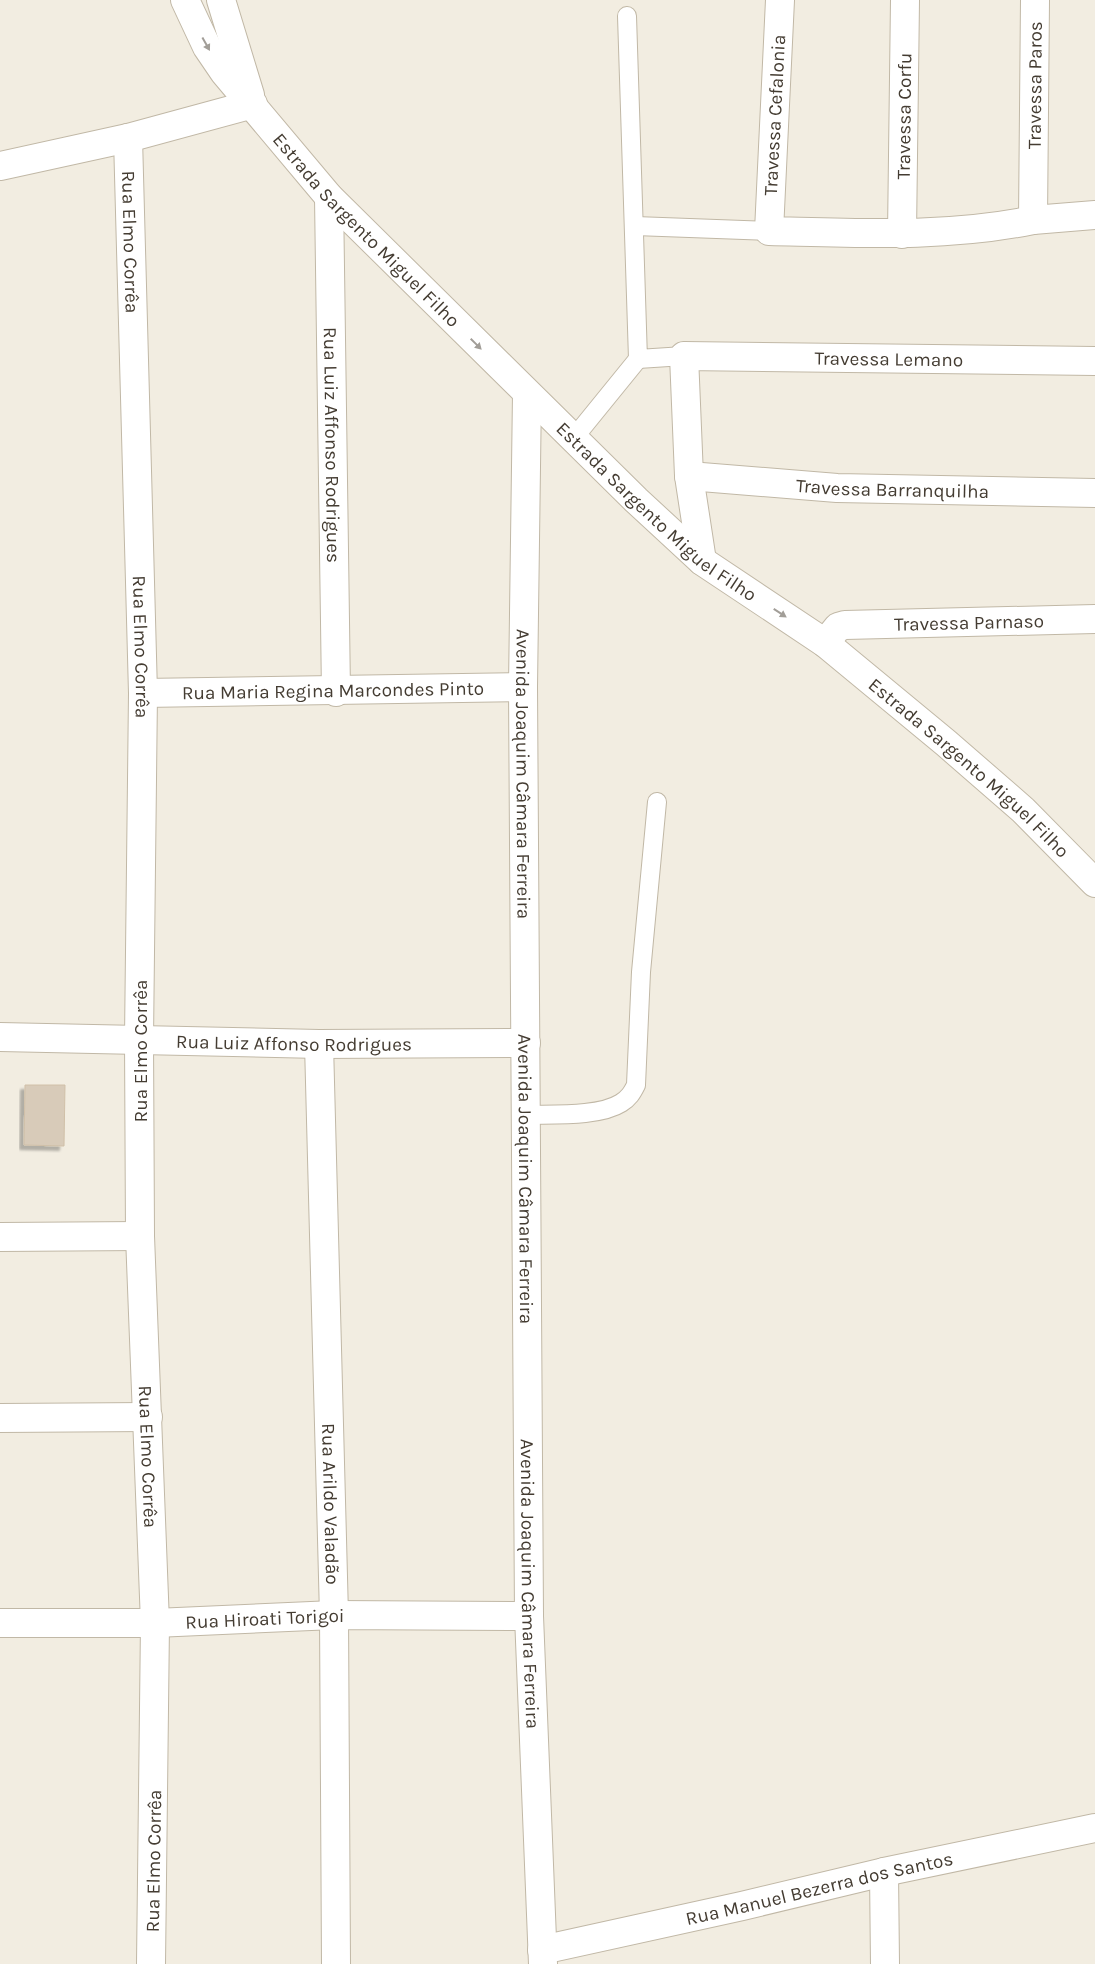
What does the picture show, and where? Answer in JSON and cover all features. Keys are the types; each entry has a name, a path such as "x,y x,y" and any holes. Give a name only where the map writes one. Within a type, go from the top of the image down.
{"street":[{"name":"Estrada Sargento Miguel Filho","path":"184,0 207,47 224,72 253,104 329,197 573,439 702,561 825,643 1023,810 1095,882"},
{"name":"Estrada Sargento Miguel Filho","path":"221,0 253,104"},
{"name":"Travessa Cefalonia","path":"769,231 780,0"},
{"name":"Travessa Corfu","path":"902,234 905,0"},
{"name":"Travessa Paros","path":"1033,220 1035,0"},
{"path":"0,166 128,138 253,104"},
{"name":"Rua Elmo Corrêa","path":"128,138 143,693 139,1039 140,1236 155,1623 152,1964"},
{"name":"Rua Luiz Affonso Rodrigues","path":"329,197 336,692"},
{"path":"769,231 902,234 995,227 1033,220 1095,215"},
{"path":"684,356 689,476 702,561"},
{"name":"Travessa Lemano","path":"684,356 1095,361"},
{"name":"Avenida Joaquim Câmara Ferreira","path":"527,394 523,687 529,1616 542,1957"},
{"name":"Travessa Barranquilha","path":"689,476 837,488 1095,493"},
{"name":"Travessa Parnaso","path":"825,643 838,627 845,625 1095,619"},
{"name":"Rua Maria Regina Marcondes Pinto","path":"143,693 336,692 523,687"},
{"name":"Rua Luiz Affonso Rodrigues","path":"0,1037 318,1044 526,1044"},
{"name":"Rua Arildo Valadão","path":"318,1044 334,1615 336,1964"},
{"path":"0,1237 140,1236"},
{"path":"0,1418 148,1417"},
{"name":"Rua Hiroati Torigoi","path":"0,1622 155,1623 334,1615 529,1616"},
{"name":"Rua Manuel Bezerra dos Santos","path":"542,1957 884,1872 1095,1828"},
{"path":"884,1872 885,1964"}],"lane":[{"path":"573,439 638,359 627,16"},
{"path":"635,226 769,231"},
{"path":"638,359 684,356"},
{"path":"525,1116 598,1111 620,1104 630,1097 636,1085 641,972 657,802"}],"building":[{"path":"25,1085 65,1085 64,1146 24,1145"}]}
